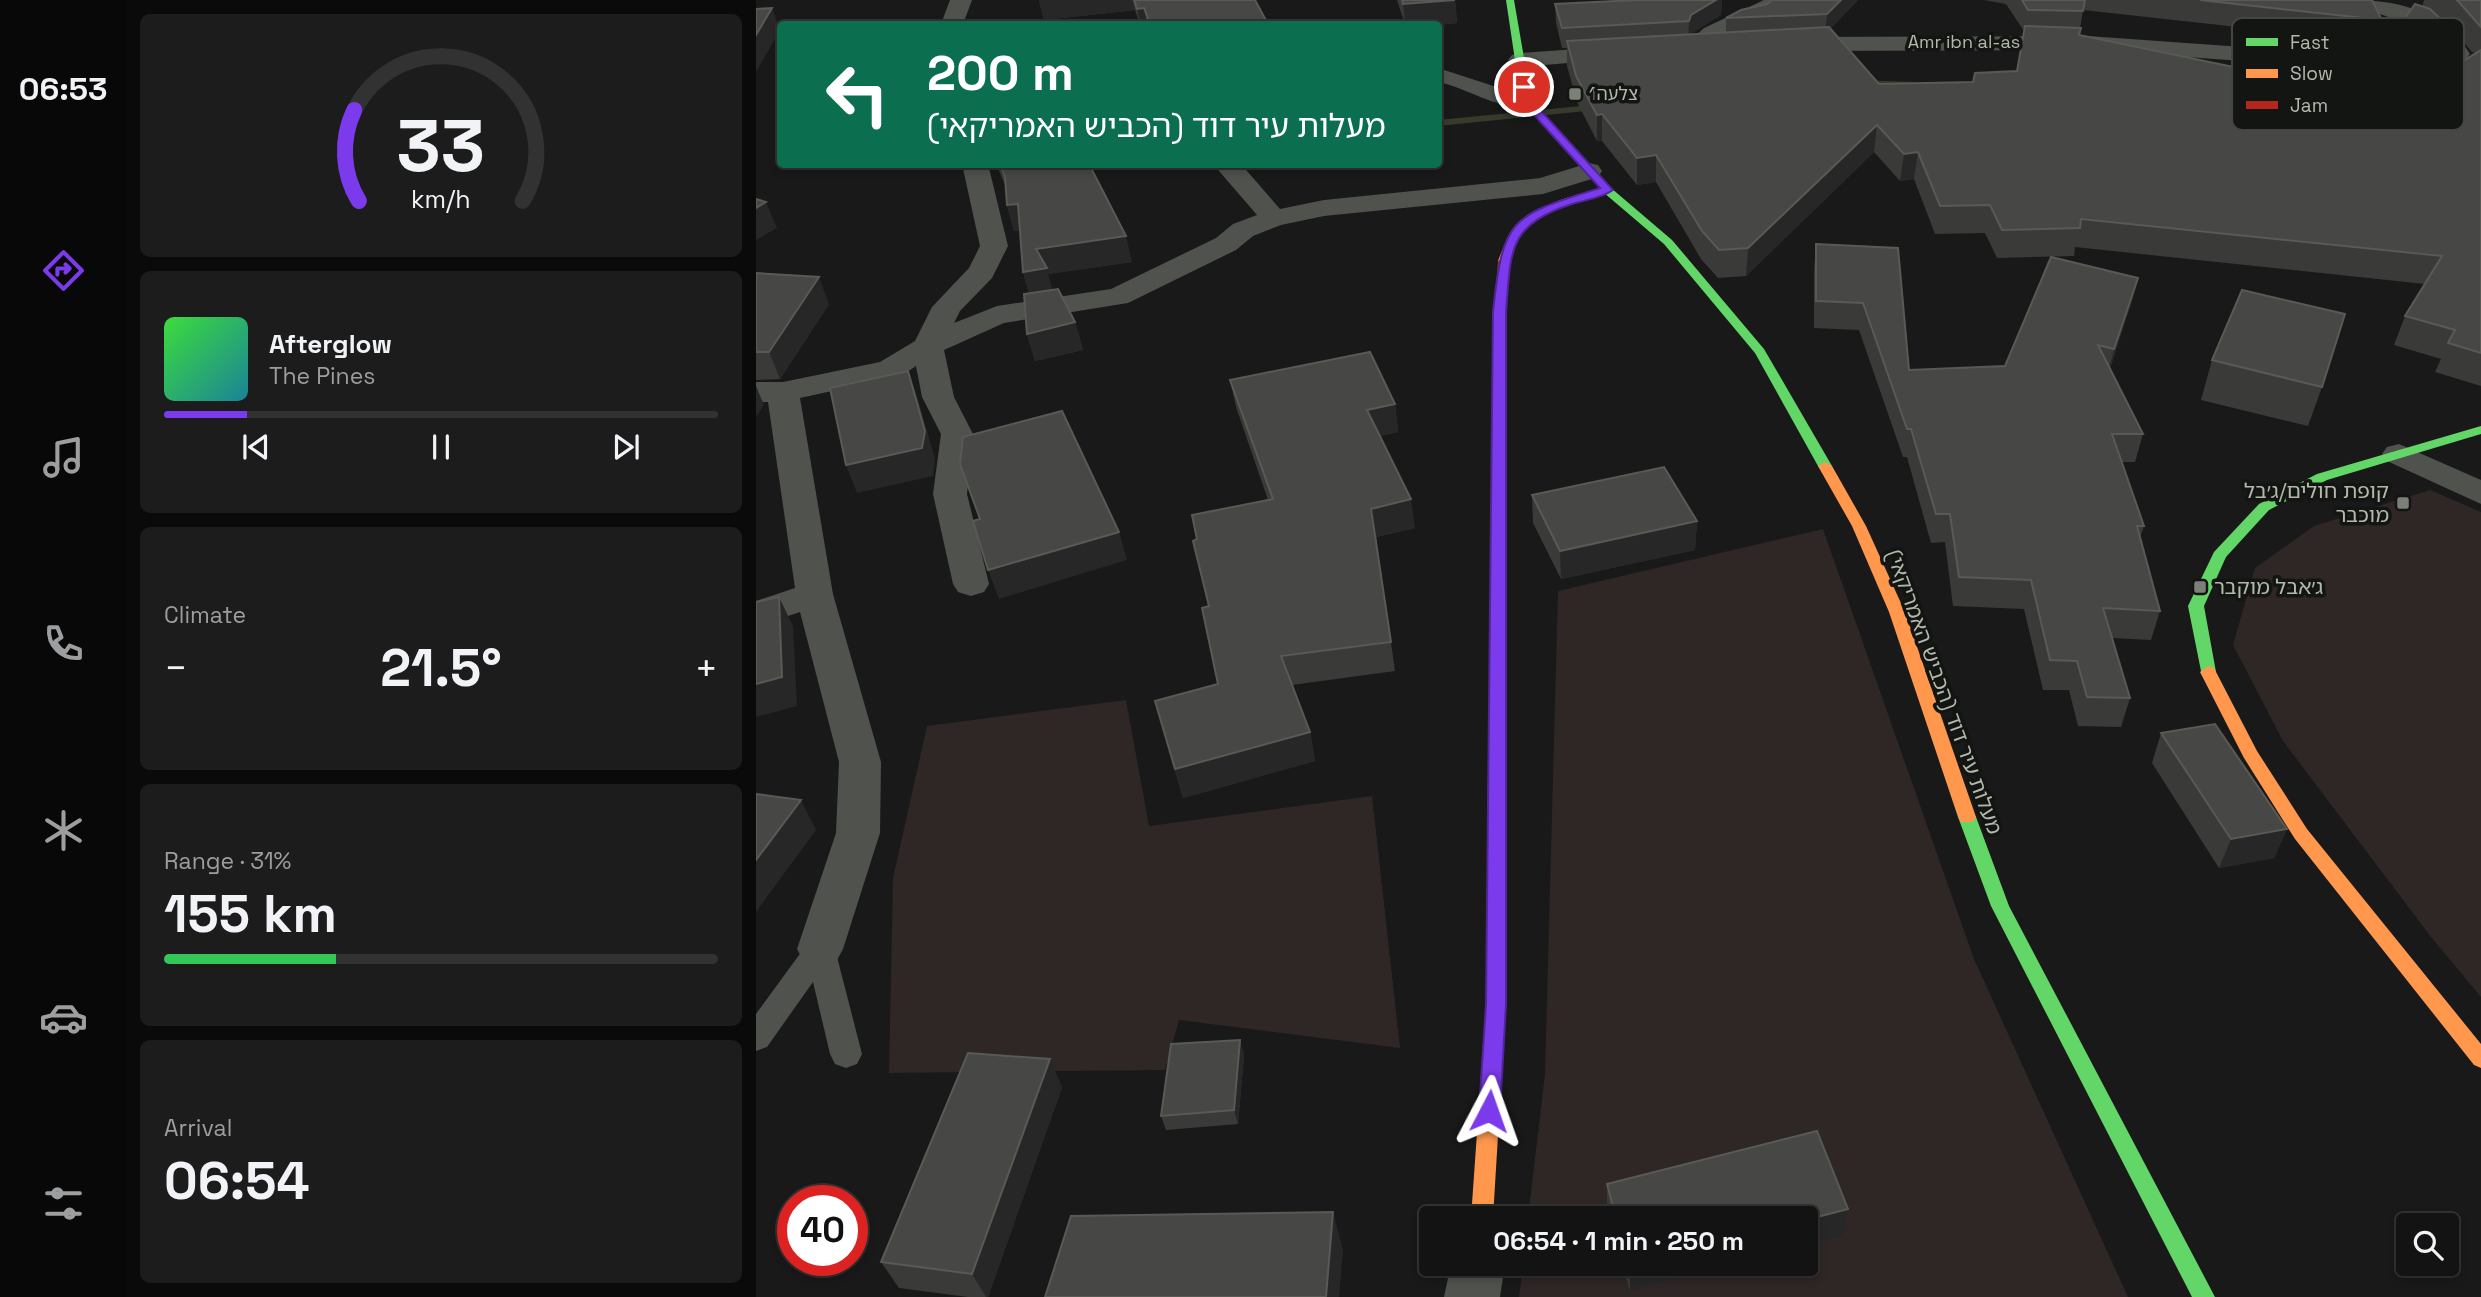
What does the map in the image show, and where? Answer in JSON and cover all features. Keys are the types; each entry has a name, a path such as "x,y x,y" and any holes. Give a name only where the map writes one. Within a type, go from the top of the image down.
{"street":[{"path":"953,21 961,0"},
{"name":"מעלות עיר דוד (הכביש האמריקאי)","path":"1510,0 1524,87 1531,101 1562,143 1598,180 1668,242 1760,352 1859,526 1897,612 1941,746 2000,906 2204,1297"},
{"path":"1694,47 1704,35 1731,22 1757,16 1777,1 1798,0"},
{"name":"Amr ibn al-as","path":"2364,0 2417,18"},
{"name":"Amr ibn al-as","path":"1762,45 2088,43 2232,53"},
{"path":"1668,49 1735,46"},
{"path":"1520,60 1643,51"},
{"path":"1442,76 1460,78 1504,98 1531,101"},
{"path":"971,584 950,494 957,434 938,397 928,346 947,307 982,271 994,246 976,168"},
{"path":"1230,168 1274,218"},
{"path":"820,949 858,833 860,762 814,594 770,392 890,369 928,346 998,315 1118,296 1226,244 1243,230 1274,218 1324,208 1598,180"},
{"path":"1483,1206 1496,1004 1500,312 1505,256 1521,225 1540,211 1598,180"},
{"path":"2481,430 2322,477 2264,507 2219,555 2196,606 2205,666 2250,754 2301,834 2481,1059"},
{"path":"2399,454 2481,493"},
{"path":"756,614 814,594"},
{"path":"1472,1297 1476,1276"}],"lane":[{"path":"756,1038 820,949"},
{"path":"820,949 846,1054"}],"shaded area":[{"path":"2430,490 2481,512 2481,997 2431,937 2283,741 2233,645 2255,568 2314,526"},
{"path":"1823,529 1974,959 2128,1297 1519,1297 1522,1276 1818,1276 1818,1206 1529,1206 1545,1074 1558,591"},
{"path":"1126,700 1149,826 1372,796 1400,1048 1179,1020 1165,1070 889,1073 893,878 927,726"}],"building":[{"path":"1134,0 1255,0 1266,21 1149,21 1144,8 1137,9"},
{"path":"1402,0 1455,0 1403,4"},
{"path":"1716,0 1691,15 1689,21 1562,28 1555,4"},
{"path":"1772,0 1841,0 1827,14 1726,18"},
{"path":"2022,0 2085,0 2083,11 2028,10"},
{"path":"2200,0 2372,0 2381,18"},
{"path":"2456,0 2481,0 2481,27 2458,1"},
{"path":"2415,4 2430,9 2440,18 2405,18"},
{"path":"772,8 756,35 756,9"},
{"path":"2025,26 2081,28 2079,35 2232,67 2232,130 2464,130 2464,60 2481,50 2481,353 2448,343 2455,330 2405,316 2442,256 2081,219 2080,228 2002,230 1990,205 1940,206 1918,152 1904,154 1877,125 1748,248 1719,250 1702,231 1656,155 1637,158 1602,114 1597,115 1576,76 1567,41 1829,27 1879,84 1973,82 1975,73 2017,71"},
{"path":"1002,168 1091,168 1126,236 1036,249 1047,268 1023,272 1018,204 1007,205 1005,177"},
{"path":"756,199 766,202 756,208"},
{"path":"1816,244 1898,248 1909,370 2005,366 2051,257 2138,278 2114,349 2098,345 2143,434 2112,434 2144,526 2137,526 2160,611 2103,608 2130,698 2087,697 2077,661 2050,660 2031,580 1959,577 1950,514 1936,514 1911,429 1907,429 1863,303 1816,301"},
{"path":"756,273 819,277 769,352 756,352"},
{"path":"1058,289 1075,322 1027,334 1024,294"},
{"path":"2242,290 2345,314 2322,387 2212,360"},
{"path":"1370,352 1395,404 1367,410 1411,499 1371,509 1391,642 1281,656 1310,732 1175,769 1155,701 1218,684 1202,608 1209,606 1193,541 1197,539 1192,515 1273,499 1230,380"},
{"path":"908,371 925,431 922,448 846,465 830,388"},
{"path":"1062,411 1119,532 988,570 973,521 980,519 960,464 963,437"},
{"path":"1664,467 1697,521 1560,551 1532,495"},
{"path":"779,597 782,677 756,684 756,602"},
{"path":"2215,724 2287,829 2231,839 2161,733"},
{"path":"756,794 801,800 756,860"},
{"path":"1240,1040 1234,1110 1161,1116 1171,1044"},
{"path":"968,1053 1050,1059 972,1274 881,1262"},
{"path":"1817,1131 1848,1209 1818,1217 1818,1206 1613,1206 1607,1184"},
{"path":"1333,1212 1326,1297 1045,1297 1071,1216"}],"waterway":[{"path":"1857,83 1915,85"},
{"path":"1442,123 1602,107"}],"traffic: fast":[{"path":"1510,0 1524,87 1538,113 1607,190 1668,242 1760,352 1825,466"},
{"path":"2208,672 2196,606 2219,555 2264,507 2322,477 2481,430"},
{"path":"1967,817 2000,906 2204,1297"}],"traffic: slow":[{"path":"1504,261 1510,244 1530,220 1559,205 1607,190"},
{"path":"1825,466 1859,526 1897,612 1967,817"},
{"path":"2208,672 2250,754 2301,834 2481,1059"},
{"path":"1483,1206 1496,1004 1497,768"}],"traffic: jam":[{"path":"1497,768 1500,312 1504,261"}],"place":[{"name":"צלעה1","path":"1575,94"},
{"name":"קופת חולים/ג׳בל מוכבר","path":"2403,503"},
{"name":"ג׳אבל מוקבר","path":"2200,587"}],"route":[{"path":"1489,1111 1496,1004 1500,312 1505,256 1508,244 1521,225 1540,211 1607,190 1562,143 1538,113 1524,87"}]}
